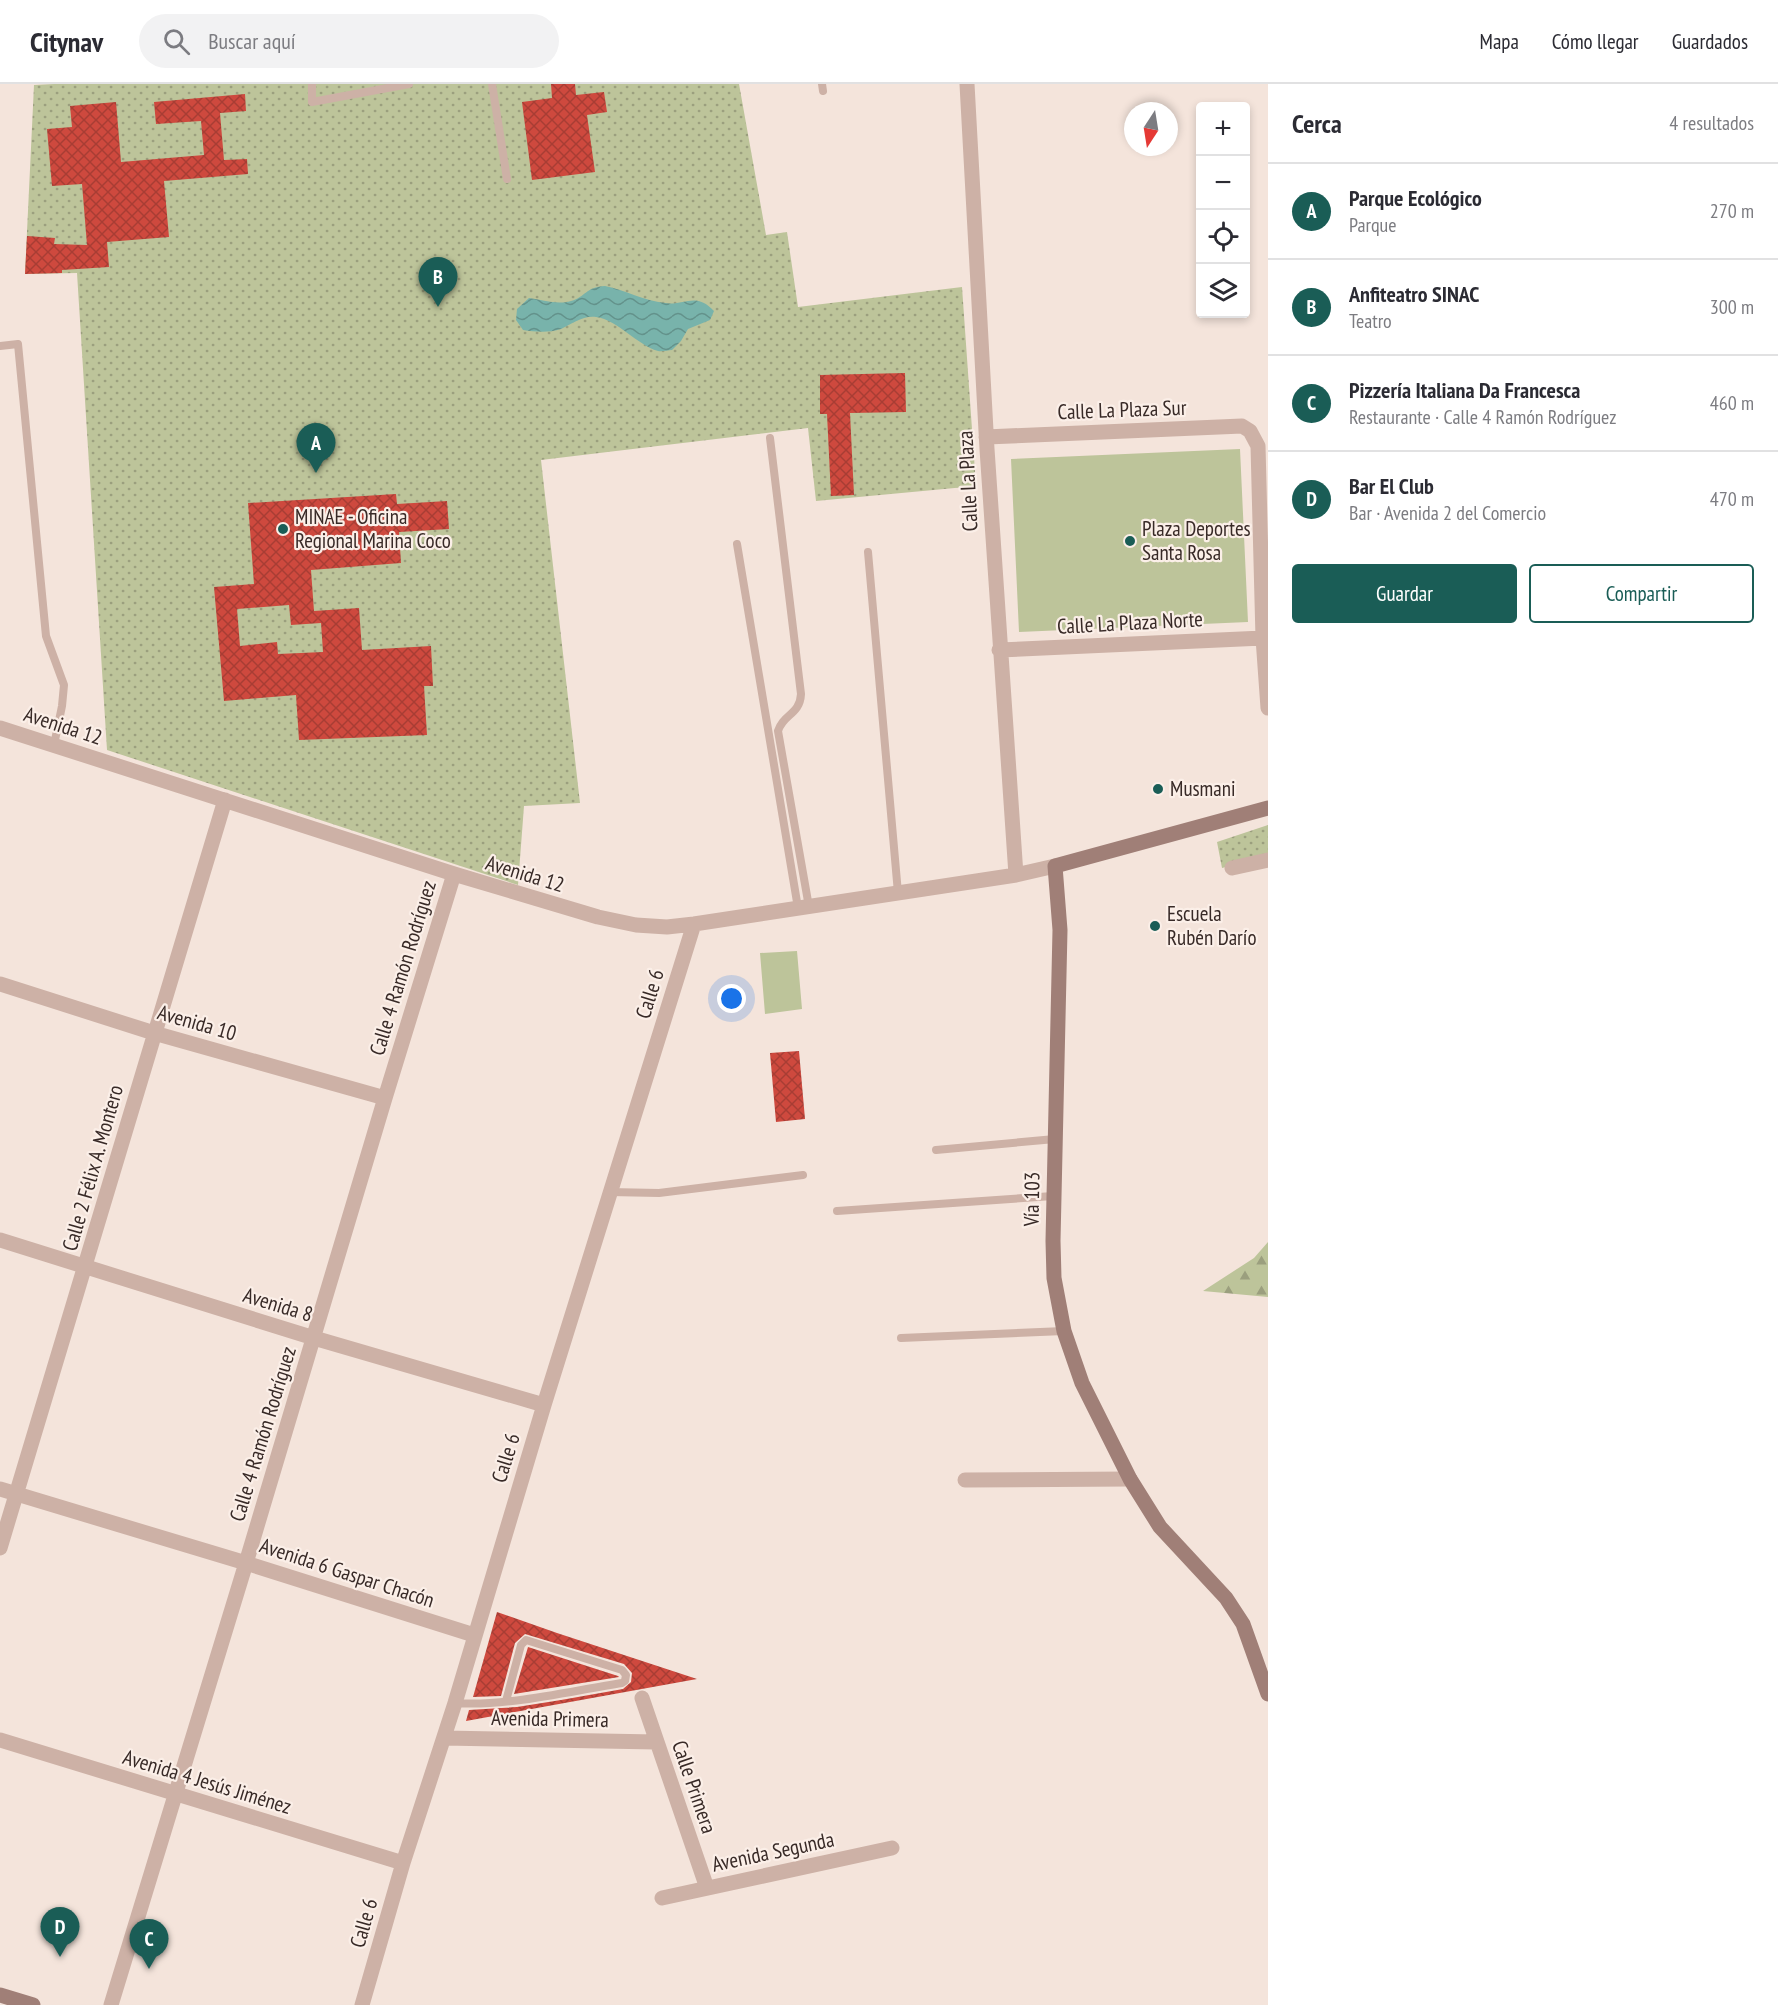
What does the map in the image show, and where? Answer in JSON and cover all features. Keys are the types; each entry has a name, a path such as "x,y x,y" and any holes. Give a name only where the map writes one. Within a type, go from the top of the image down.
{"main road":[{"path":"1055,866 1268,808"},
{"name":"Vía 103","path":"1055,866 1060,930 1053,1196 1054,1278 1064,1331 1082,1383 1130,1479 1160,1527 1226,1598 1243,1624 1261,1655 1268,1694"},
{"path":"0,1995 33,2005"}],"street":[{"name":"Calle La Plaza","path":"967,84 999,650 1016,875"},
{"name":"Calle La Plaza Sur","path":"986,437 1242,426 1250,430 1258,446 1263,638"},
{"name":"Calle La Plaza Norte","path":"999,650 1263,638"},
{"path":"1263,638 1268,708"},
{"name":"Avenida 12","path":"1,730 454,874 598,917 636,925 667,927 694,924 1016,875 1055,866"},
{"name":"Calle 2 Félix A. Montero","path":"0,1548 225,800"},
{"path":"1232,868 1268,860"},
{"name":"Calle 4 Ramón Rodríguez","path":"111,2005 454,874"},
{"name":"Calle 6","path":"362,2005 403,1863 455,1704 609,1192 694,924"},
{"name":"Avenida 10","path":"0,984 154,1033 385,1098"},
{"name":"Avenida 8","path":"0,1240 314,1338 544,1405"},
{"path":"965,1480 1130,1479"},
{"name":"Avenida 6 Gaspar Chacón","path":"0,1489 474,1635"},
{"name":"Calle Primera","path":"642,1698 707,1888"},
{"name":"Avenida Primera","path":"444,1738 656,1742"},
{"name":"Avenida 4 Jesús Jiménez","path":"0,1740 403,1863"},
{"name":"Avenida Segunda","path":"662,1898 892,1848"}],"lane":[{"path":"312,84 312,102 409,84"},
{"path":"492,84 507,179"},
{"path":"0,346 18,344 46,636 64,685 54,746"},
{"path":"770,438 801,694 801,701 797,709 780,724 778,731 803,907"},
{"path":"737,544 803,907"},
{"path":"868,552 898,893"},
{"path":"936,1150 1055,1139"},
{"path":"609,1192 659,1193 803,1175"},
{"path":"837,1211 1053,1196"},
{"path":"901,1338 1064,1331"},
{"path":"455,1704 479,1705 506,1701 622,1683 625,1681 626,1674 622,1670 526,1640 521,1645 506,1701"}],"green space":[{"path":"739,84 766,235 787,232 798,307 962,287 976,486 816,501 808,428 541,460 580,803 524,806 518,885 107,750 77,273 25,274 34,85"},
{"name":"Plaza Deportes Santa Rosa","path":"1240,449 1248,622 1019,632 1011,459"},
{"path":"1268,825 1268,856 1222,868 1217,842"},
{"path":"797,951 802,1009 765,1014 760,953"},
{"path":"1268,1242 1268,1297 1203,1291 1254,1258"}],"water":[{"path":"605,286 657,302 696,300 708,305 714,311 710,320 688,329 672,350 661,351 650,348 612,323 596,317 582,319 561,329 547,332 523,330 516,320 517,309 529,298 566,302 576,299 593,288"}],"building":[{"path":"551,84 575,84 576,95 604,92 607,112 587,115 595,172 532,180 522,102 552,98"},
{"path":"245,94 246,111 220,113 224,160 247,159 248,174 164,181 169,237 107,242 109,267 62,270 62,273 25,274 27,236 55,238 54,244 87,245 82,184 52,186 47,129 72,127 70,106 116,102 121,162 204,155 201,121 156,124 154,102"},
{"path":"905,373 906,412 850,413 854,495 831,496 827,414 820,414 820,375"},
{"path":"396,494 397,504 447,501 449,529 399,532 401,563 311,570 314,611 359,608 362,650 431,646 433,686 424,686 427,735 299,740 296,695 224,701 214,587 254,584 248,503","holes":["289,605 291,625 321,623 323,652 278,654 277,642 240,646 237,609"]},
{"path":"799,1051 805,1119 776,1122 770,1053"},
{"path":"497,1612 697,1679 466,1721 469,1710 517,1707 561,1700 623,1689 631,1682 632,1673 624,1664 525,1634 515,1643 501,1696 473,1697"},
{"path":"528,1647 618,1676 619,1677 514,1694"}],"place":[{"name":"Anfiteatro SINAC","path":"438,307"},
{"name":"Parque Ecológico","path":"316,473"},
{"name":"MINAE - Oficina Regional Marina Coco","path":"283,529"},
{"name":"Plaza Deportes Santa Rosa","path":"1130,541"},
{"name":"Musmani","path":"1158,789"},
{"name":"Escuela Rubén Darío","path":"1155,926"},
{"name":"Bar El Club","path":"60,1957"},
{"name":"Pizzería Italiana Da Francesca","path":"149,1969"}]}
